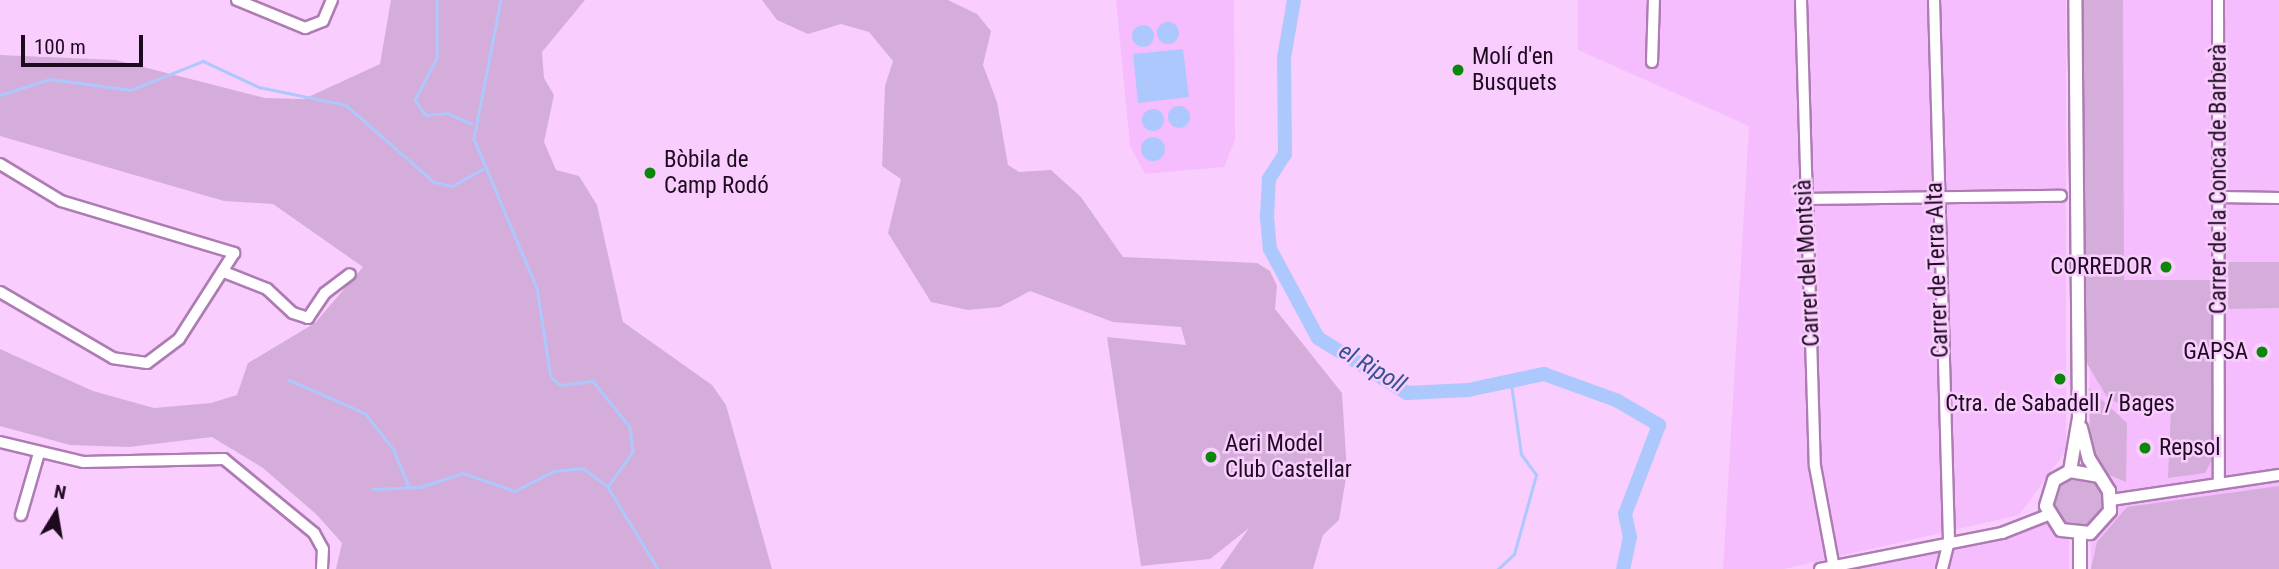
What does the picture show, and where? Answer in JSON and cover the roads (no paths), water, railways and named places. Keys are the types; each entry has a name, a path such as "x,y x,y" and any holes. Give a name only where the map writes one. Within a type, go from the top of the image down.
{"street":[{"path":"237,0 306,28 323,22 332,0"},
{"path":"1652,62 1654,0"},
{"name":"Carrer del Montsià","path":"1801,0 1804,199 1814,298 1815,466 1835,567"},
{"name":"Carrer de Terra Alta","path":"1934,0 1934,195 1949,541 1942,569"},
{"path":"2075,0 2079,418 2070,471 2049,488 2048,515 2061,530 2080,535 2106,520 2111,499 2097,476 2079,418"},
{"name":"Carrer de la Conca de Barberà","path":"2218,0 2219,483"},
{"path":"0,164 61,201 234,253 179,340 154,361 140,364 113,358 0,292"},
{"path":"1804,199 1934,195 2062,196"},
{"path":"2219,197 2279,198"},
{"path":"224,272 267,289 293,313 308,318 325,293 349,274"},
{"path":"0,442 39,453 94,463 195,455 224,459 314,533 323,549 322,569"},
{"path":"21,515 39,453"},
{"path":"2070,471 2097,476"},
{"path":"2111,499 2279,475"},
{"path":"1820,569 1949,541 2002,533 2048,515"},
{"path":"2080,535 2080,569"}],"water":[{"path":"1168,22 1176,25 1179,33 1176,41 1168,44 1160,41 1157,33 1160,25"},
{"path":"1143,25 1151,28 1154,36 1151,44 1143,47 1135,44 1132,36 1135,28"},
{"path":"1183,49 1189,97 1138,103 1133,54"},
{"path":"1179,106 1187,109 1190,117 1187,125 1179,128 1171,125 1168,117 1171,109"},
{"path":"1153,109 1161,112 1164,120 1161,128 1153,131 1145,128 1142,120 1145,112"},
{"path":"1153,137 1162,140 1165,149 1162,158 1153,161 1144,158 1141,149 1144,140"}],"waterway":[{"path":"437,0 437,58 415,100 426,115 447,113 472,124"},
{"path":"501,0 474,139 537,288 551,377 560,385 593,381 630,427 633,452 608,487"},
{"name":"el Ripoll","path":"1294,0 1284,58 1285,154 1269,179 1267,217 1270,249 1318,338 1407,393 1468,390 1544,374 1616,400 1659,425 1625,514 1630,537 1623,569"},
{"path":"0,95 50,79 131,90 203,61 259,87 346,105 434,182 452,186 483,169"},
{"path":"1498,569 1514,554 1536,475 1521,454 1510,378"},
{"path":"289,380 365,413 394,450 409,487"},
{"path":"373,489 420,487 463,473 515,491 554,471 583,468 608,487 658,569"}],"place":[{"name":"Molí d'en Busquets","path":"1458,70"},
{"name":"Bòbila de Camp Rodó","path":"650,173"},
{"name":"CORREDOR","path":"2166,267"},
{"name":"GAPSA","path":"2262,352"},
{"name":"Ctra. de Sabadell / Bages","path":"2060,379"},
{"name":"Repsol","path":"2145,448"},
{"name":"Aeri Model Club Castellar","path":"1211,457"}]}
